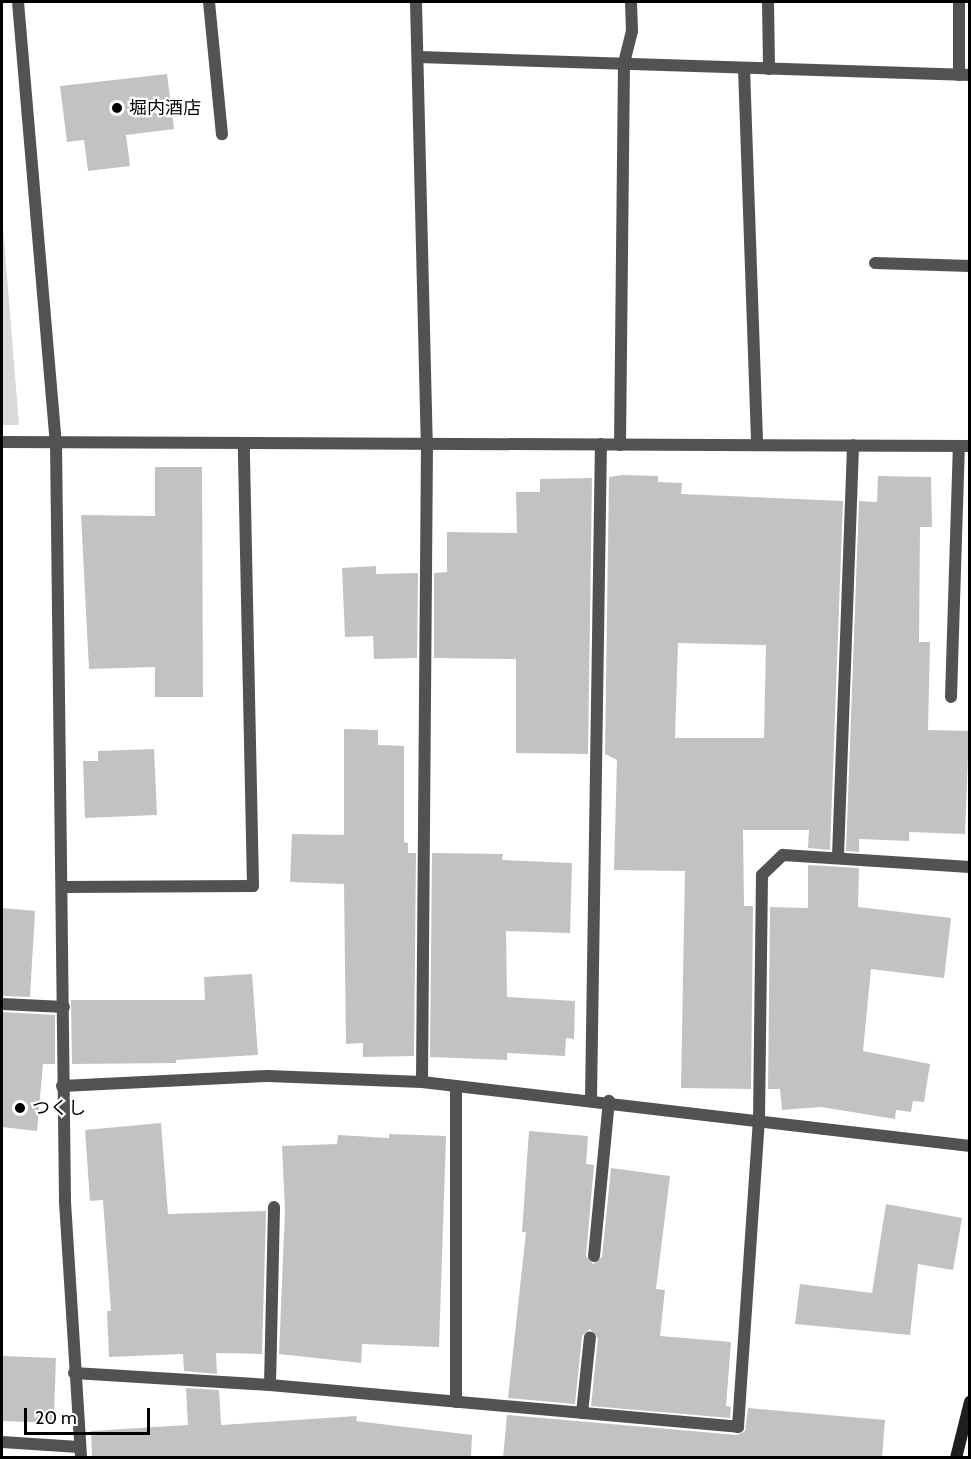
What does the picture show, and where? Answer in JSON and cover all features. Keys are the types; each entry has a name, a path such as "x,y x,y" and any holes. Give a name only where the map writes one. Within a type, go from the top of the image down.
{"street":[{"path":"2,1442 80,1452 74,1373 62,1086 63,887 56,442 18,2"},
{"path":"209,2 222,134"},
{"path":"416,2 427,444 422,1082"},
{"path":"620,445 624,63 632,31 631,2"},
{"path":"768,2 769,69"},
{"path":"418,57 964,75 959,2"},
{"path":"744,68 757,445"},
{"path":"875,263 969,266"},
{"path":"2,442 964,446 951,697"},
{"path":"63,887 253,886 244,443"},
{"path":"591,1099 601,444"},
{"path":"838,856 853,445"},
{"path":"74,1373 270,1385 738,1427 759,1120 762,875 783,855 838,856 969,867"},
{"path":"2,1004 64,1007"},
{"path":"62,1086 268,1076 422,1082 564,1100 609,1101 969,1146"},
{"path":"456,1087 456,1402"},
{"path":"594,1256 609,1101"},
{"path":"270,1385 274,1207"},
{"path":"582,1413 590,1337"},
{"path":"957,1458 969,1402"}],"shaded area":[{"path":"2,214 19,425 2,425"}],"building":[{"name":"堀内酒店","path":"167,74 174,129 126,135 130,166 88,171 84,140 67,142 60,86"},
{"path":"155,467 202,467 203,697 155,697 155,667 89,669 81,515 155,516"},
{"path":"658,476 658,482 682,483 681,494 843,501 830,850 808,848 809,830 743,830 744,906 753,906 751,1089 681,1088 685,871 614,870 617,760 605,754 609,477","holes":["678,643 766,645 764,738 675,738"]},
{"path":"878,476 931,477 932,527 920,527 919,642 930,642 928,730 969,731 965,834 909,832 909,841 859,839 859,852 846,851 859,501 877,502"},
{"path":"592,478 588,754 516,753 516,659 434,658 434,573 447,572 447,532 517,533 516,492 540,492 540,479"},
{"path":"376,566 376,574 418,573 417,658 374,659 373,636 345,637 342,568"},
{"path":"344,729 378,730 378,745 404,746 404,842 408,843 408,853 416,853 414,1056 363,1057 363,1043 346,1044 344,884 290,882 292,834 344,835"},
{"path":"154,749 157,815 85,818 83,761 98,761 98,751"},
{"path":"432,853 503,854 502,860 572,863 570,933 506,931 507,997 575,1001 574,1039 566,1038 565,1056 507,1053 507,1060 430,1057"},
{"path":"808,865 859,868 858,907 951,918 944,978 871,969 863,1051 930,1064 924,1102 913,1101 911,1112 896,1110 895,1119 821,1107 782,1110 780,1089 768,1089 770,907 808,908"},
{"path":"2,908 35,911 30,997 2,996"},
{"path":"252,974 258,1055 176,1060 176,1063 72,1064 71,1000 205,1000 204,977"},
{"path":"2,1012 55,1015 55,1064 43,1064 37,1131 2,1127"},
{"path":"161,1123 168,1214 266,1211 262,1354 216,1353 217,1374 184,1371 183,1354 109,1357 107,1311 111,1311 103,1200 90,1201 85,1130"},
{"path":"529,1131 588,1136 586,1164 594,1165 586,1256 593,1264 602,1257 611,1168 670,1176 656,1289 665,1290 660,1336 731,1342 726,1406 731,1407 730,1418 591,1406 598,1338 590,1329 582,1336 575,1404 508,1398 526,1232 522,1232"},
{"path":"389,1134 446,1136 439,1347 362,1344 361,1363 279,1354 285,1210 282,1146 337,1144 338,1135 389,1138"},
{"path":"886,1204 962,1218 953,1270 918,1264 910,1335 795,1324 800,1284 872,1293"},
{"path":"2,1356 56,1358 54,1423 2,1421"},
{"path":"186,1388 219,1390 221,1425 357,1416 356,1421 472,1435 471,1457 92,1458 91,1431 188,1425"},
{"path":"748,1408 885,1420 882,1458 503,1458 507,1415 737,1435 745,1431"}],"place":[{"name":"堀内酒店","path":"117,108"},
{"name":"つくし","path":"20,1108"}]}
